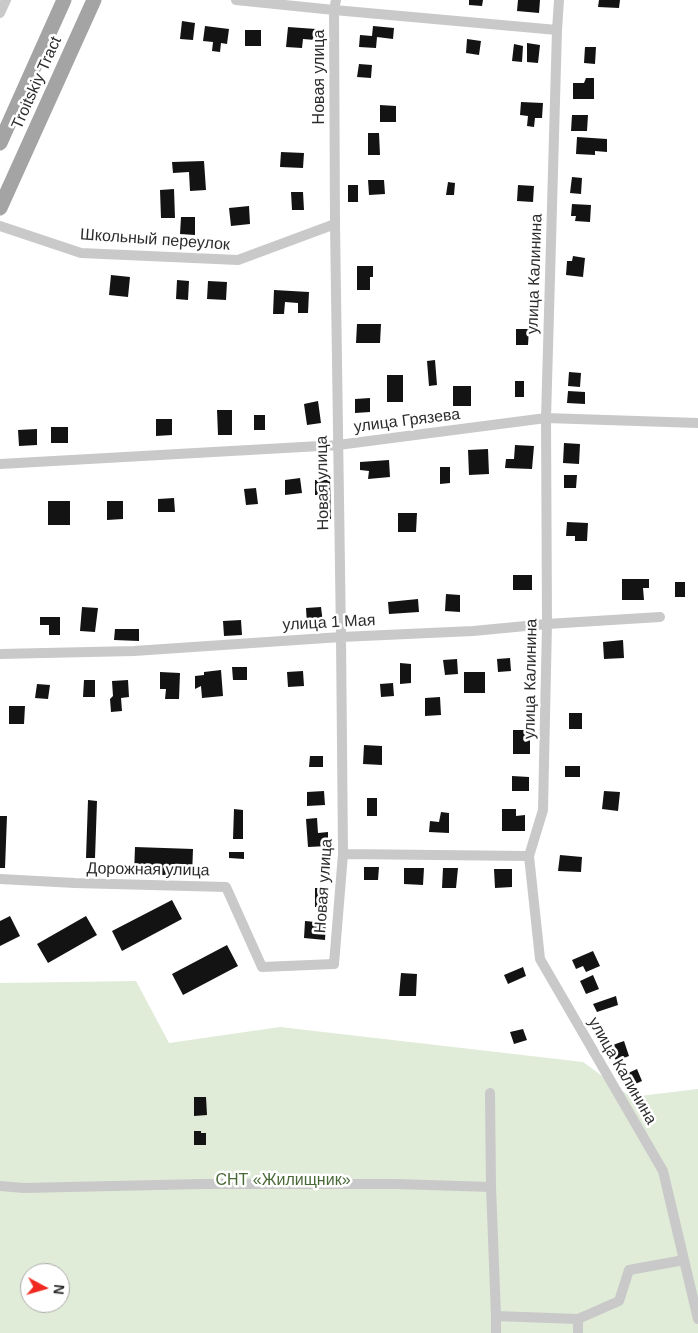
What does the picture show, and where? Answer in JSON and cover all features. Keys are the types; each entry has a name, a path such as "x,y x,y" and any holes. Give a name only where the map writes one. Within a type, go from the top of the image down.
{"main road":[{"name":"Troitskiy Tract","path":"0,143 64,0"},
{"name":"Troitskiy Tract","path":"0,208 94,0"}],"street":[{"path":"0,13 6,0"},
{"path":"236,0 335,5 557,30"},
{"name":"улица Калинина","path":"559,0 546,418 547,624 543,810 529,856 540,959 663,1171 698,1319"},
{"name":"Новая улица","path":"334,964 343,854 335,224 335,5"},
{"name":"Школьный переулок","path":"0,226 81,252 238,260 335,224"},
{"name":"улица Грязева","path":"0,464 338,445 546,418 698,422"},
{"name":"улица 1 Мая","path":"0,654 134,651 341,637 473,631 660,617"},
{"path":"343,854 529,856"},
{"name":"Дорожная улица","path":"0,879 226,887 262,967 334,964"},
{"path":"490,1093 496,1333"},
{"path":"0,1186 43,1188 210,1184 395,1184 491,1186"},
{"path":"496,1316 578,1319 619,1301 629,1270 684,1260"},
{"path":"578,1319 578,1333"}],"green space":[{"name":"СНТ «Жилищник»","path":"136,981 169,1043 280,1027 583,1062 631,1097 698,1089 698,1333 0,1333 0,983"}],"building":[{"path":"469,0 483,0 482,6 469,5"},
{"path":"518,0 540,0 539,13 517,11"},
{"path":"599,0 620,0 619,8 598,7"},
{"path":"182,21 195,23 193,40 180,39"},
{"path":"205,26 229,29 227,44 221,43 220,52 212,51 213,42 203,41"},
{"path":"373,26 394,28 393,39 377,37 376,48 359,47 360,35 372,36"},
{"path":"288,27 316,29 315,40 303,39 302,48 286,47"},
{"path":"245,30 261,30 261,46 245,46"},
{"path":"467,39 481,41 479,55 466,53"},
{"path":"527,43 540,45 538,63 527,62"},
{"path":"514,44 523,46 522,62 512,61"},
{"path":"585,47 596,47 595,64 584,63"},
{"path":"359,64 372,65 371,78 357,77"},
{"path":"586,78 594,78 594,99 573,99 573,83 584,83"},
{"path":"521,102 543,103 542,118 535,118 534,127 527,126 528,116 520,115"},
{"path":"380,105 396,106 396,122 380,122"},
{"path":"572,115 588,115 587,131 571,131"},
{"path":"368,133 379,133 380,155 368,155"},
{"path":"577,137 607,139 607,152 595,151 595,155 576,154"},
{"path":"281,152 304,153 303,168 280,167"},
{"path":"204,161 206,190 190,191 189,172 173,173 172,162"},
{"path":"572,177 582,178 581,194 570,193"},
{"path":"368,180 384,180 385,194 369,195"},
{"path":"448,182 455,183 454,195 446,195"},
{"path":"348,185 358,185 358,202 348,202"},
{"path":"518,185 534,186 533,202 517,201"},
{"path":"174,189 175,218 161,218 160,190"},
{"path":"291,192 303,192 304,210 292,210"},
{"path":"572,204 591,205 590,222 575,221 576,216 571,216"},
{"path":"249,206 250,224 231,226 229,208"},
{"path":"181,217 195,217 195,235 180,234"},
{"path":"573,256 585,258 583,277 566,275 567,261 572,261"},
{"path":"357,266 373,266 373,277 370,277 370,290 357,290"},
{"path":"111,275 130,277 128,297 109,295"},
{"path":"177,280 189,281 188,300 176,299"},
{"path":"208,281 227,282 226,300 207,299"},
{"path":"274,290 309,292 308,313 298,313 298,303 285,302 284,314 273,314"},
{"path":"357,324 381,324 380,343 356,343"},
{"path":"516,329 529,329 528,345 516,345"},
{"path":"435,360 437,385 429,386 427,361"},
{"path":"569,372 581,373 580,387 568,386"},
{"path":"387,375 403,375 403,402 387,402"},
{"path":"515,381 524,381 524,397 515,397"},
{"path":"453,386 471,386 471,406 453,406"},
{"path":"568,391 585,392 585,404 567,403"},
{"path":"370,398 370,412 355,413 355,399"},
{"path":"318,401 321,423 307,425 304,404"},
{"path":"217,410 232,410 232,435 218,435"},
{"path":"254,415 265,415 265,430 254,430"},
{"path":"156,419 172,419 172,435 156,436"},
{"path":"51,427 68,427 68,443 51,443"},
{"path":"37,429 37,445 19,446 18,430"},
{"path":"564,443 580,444 579,464 563,463"},
{"path":"515,445 534,446 532,469 505,468 506,459 514,459"},
{"path":"488,449 489,474 469,475 468,450"},
{"path":"389,460 390,477 368,479 369,471 360,470 360,462"},
{"path":"440,467 450,467 450,483 440,484"},
{"path":"564,475 577,475 576,488 564,488"},
{"path":"300,478 302,493 285,495 285,480"},
{"path":"315,480 330,480 331,519 322,519 322,495 315,495"},
{"path":"256,488 258,504 246,505 244,489"},
{"path":"174,498 175,512 158,512 158,499"},
{"path":"48,501 70,501 70,525 48,525"},
{"path":"107,501 123,501 123,519 107,520"},
{"path":"398,513 417,513 416,532 398,532"},
{"path":"567,522 588,523 587,541 575,541 575,536 566,536"},
{"path":"513,575 532,575 532,590 513,590"},
{"path":"622,579 649,579 649,588 643,588 644,600 622,600"},
{"path":"675,582 685,582 685,597 675,597"},
{"path":"446,594 460,595 460,612 445,611"},
{"path":"418,599 419,612 389,614 388,602"},
{"path":"82,607 98,608 95,632 80,631"},
{"path":"321,607 323,623 307,625 306,608"},
{"path":"40,617 60,617 60,635 49,635 49,625 40,625"},
{"path":"241,620 242,635 224,636 223,621"},
{"path":"115,629 139,629 139,641 114,640"},
{"path":"623,640 624,658 604,659 603,642"},
{"path":"510,658 511,671 498,672 497,659"},
{"path":"457,659 458,674 445,675 443,660"},
{"path":"400,663 411,664 411,683 400,684"},
{"path":"232,667 247,667 247,680 233,680"},
{"path":"221,670 223,696 202,698 201,686 195,689 195,676 204,675 204,672"},
{"path":"303,671 304,686 288,687 287,672"},
{"path":"160,672 180,673 179,699 165,699 166,689 160,689"},
{"path":"464,672 485,672 485,693 464,693"},
{"path":"84,680 95,680 95,697 83,697"},
{"path":"128,680 129,697 121,698 122,711 111,712 112,681"},
{"path":"393,683 394,696 381,697 380,684"},
{"path":"37,684 50,685 48,699 35,698"},
{"path":"440,697 441,715 425,716 425,698"},
{"path":"9,706 25,706 24,724 9,724"},
{"path":"569,713 582,713 582,729 569,729"},
{"path":"513,730 530,730 530,754 513,754"},
{"path":"364,745 382,746 382,765 363,764"},
{"path":"310,756 323,756 323,767 309,767"},
{"path":"565,766 580,766 580,777 565,777"},
{"path":"512,776 529,777 529,791 512,791"},
{"path":"324,791 325,805 307,806 307,792"},
{"path":"604,791 620,792 618,811 602,809"},
{"path":"367,798 377,798 377,816 367,816"},
{"path":"88,800 97,801 95,858 86,858"},
{"path":"234,809 243,810 243,839 233,839"},
{"path":"502,809 516,809 516,816 525,815 525,831 502,831"},
{"path":"441,812 449,813 449,833 429,832 430,821 439,822"},
{"path":"0,816 7,816 5,868 0,868"},
{"path":"317,818 318,833 328,832 328,846 308,847 306,819"},
{"path":"135,847 193,849 192,876 134,874"},
{"path":"229,852 244,852 244,859 229,858"},
{"path":"560,855 582,857 581,872 558,871"},
{"path":"364,867 379,867 378,880 364,880"},
{"path":"404,868 424,868 423,885 404,884"},
{"path":"443,868 458,868 456,888 442,888"},
{"path":"494,869 512,869 512,887 495,888"},
{"path":"315,888 325,888 325,897 329,897 328,907 315,907"},
{"path":"172,900 182,919 122,951 112,931"},
{"path":"10,916 20,936 0,946 0,921"},
{"path":"86,916 97,935 48,963 37,944"},
{"path":"305,921 326,923 325,940 304,938"},
{"path":"227,945 238,966 183,995 172,974"},
{"path":"593,951 600,966 586,972 583,966 576,969 572,960"},
{"path":"523,967 526,976 508,984 504,975"},
{"path":"401,973 417,974 416,996 399,996"},
{"path":"593,975 599,989 586,994 580,981"},
{"path":"616,996 618,1005 597,1012 593,1004"},
{"path":"523,1029 527,1040 514,1044 510,1032"},
{"path":"624,1041 629,1056 616,1061 610,1046"},
{"path":"637,1069 642,1081 631,1086 626,1074"},
{"path":"194,1097 206,1097 207,1115 194,1116"},
{"path":"194,1131 206,1133 206,1145 194,1145"}]}
